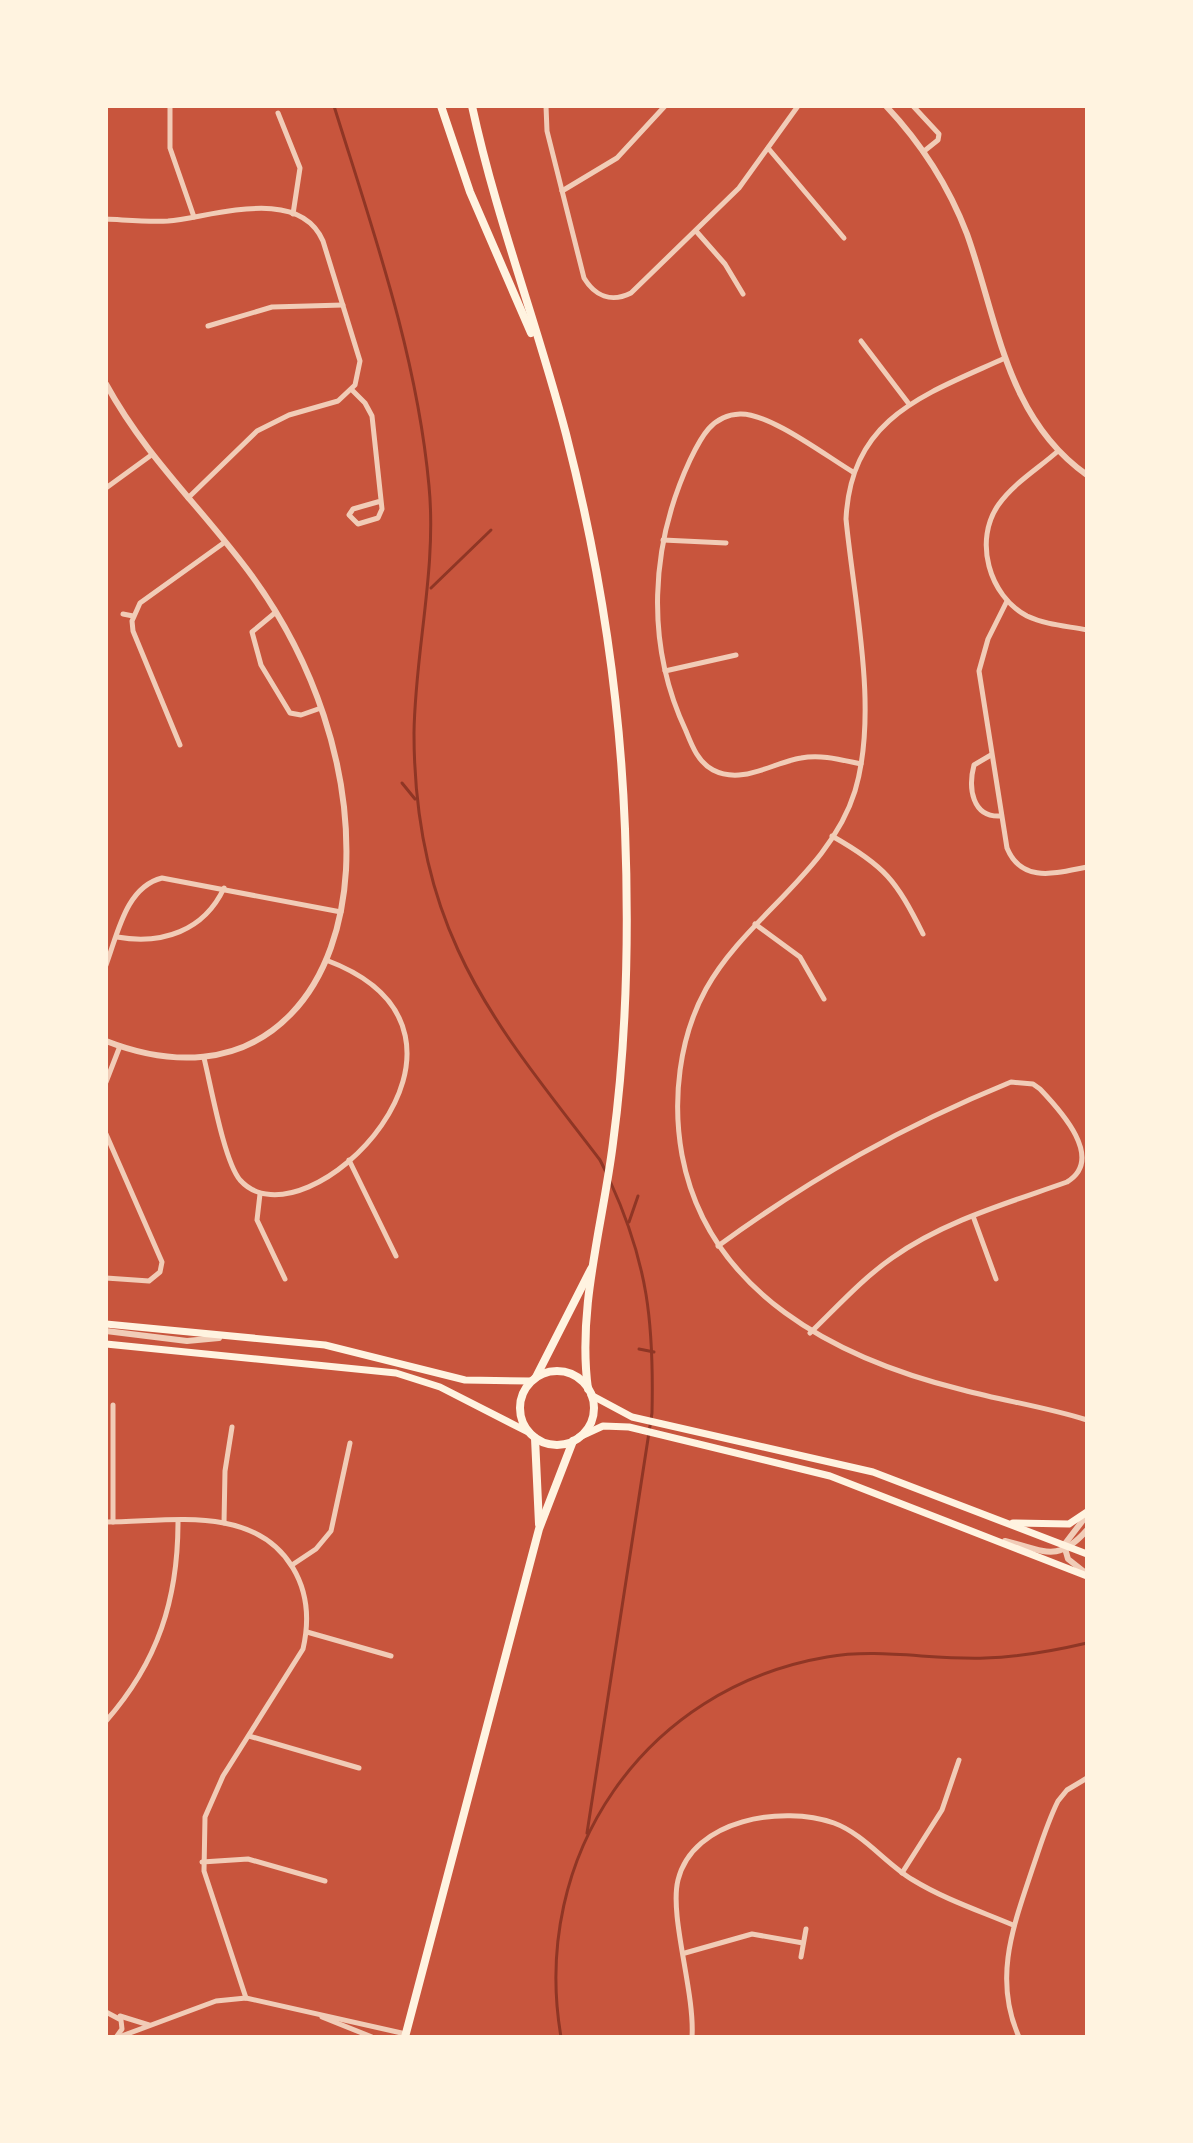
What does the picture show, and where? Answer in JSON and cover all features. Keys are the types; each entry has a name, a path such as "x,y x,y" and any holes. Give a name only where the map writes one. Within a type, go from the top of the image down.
{"main road":[{"path":"441,106 470,192 544,363"},
{"path":"405,2036 539,1529 576,1439 593,1417 583,1346 613,1142 626,966 620,758 610,658 591,547 566,434 485,168 472,106"},
{"path":"539,1529 532,1436 520,1409 523,1394 567,1322 594,1261"},
{"path":"106,1324 219,1338 325,1345 465,1380 533,1379 547,1372 564,1372 579,1378 590,1392 632,1417 862,1469 1087,1554"},
{"path":"106,1344 396,1373 440,1387 553,1445 576,1439 603,1426 629,1427 830,1476 1087,1575"},
{"path":"1007,1523 1069,1524 1087,1514"}],"street":[{"path":"170,106 170,148 194,217"},
{"path":"546,106 547,131 584,278 593,292 605,297 622,298 631,293 739,188 798,106"},
{"path":"562,191 617,158 665,106"},
{"path":"913,106 939,134 938,140 923,152"},
{"path":"889,107 923,152 962,222 1005,358 1024,405 1058,451 1087,475"},
{"path":"278,113 300,168 293,214"},
{"path":"768,148 844,238"},
{"path":"106,219 148,222 239,208 293,214 319,232 360,361 359,374 352,390 338,401 289,415 257,431 187,499"},
{"path":"696,231 725,264 743,294"},
{"path":"208,326 272,307 343,305"},
{"path":"861,341 909,404"},
{"path":"1005,358 909,404 873,433 853,472 846,519 864,697 861,764 851,801 832,836 720,966 698,1005 681,1063 677,1115 690,1187 718,1246 759,1293 810,1333 933,1382 1087,1420"},
{"path":"106,384 150,456 225,542 276,612 321,708 339,774 347,849 341,912 326,960 308,994 273,1030 237,1050 204,1058 170,1059 106,1041"},
{"path":"352,390 372,416 381,501 378,518 358,524 351,520 349,515 353,509 381,501"},
{"path":"853,472 765,420 740,414 723,417 706,431 695,449 674,498 663,540 656,605 665,671 695,752 715,771 738,776 803,757 861,764"},
{"path":"1058,451 1007,494 990,521 988,562 1007,601 1036,620 1087,630"},
{"path":"106,488 150,456"},
{"path":"663,540 726,543"},
{"path":"180,745 133,631 133,616 144,600 225,542"},
{"path":"1007,601 984,646 979,671 1007,848 1019,866 1046,875 1087,867"},
{"path":"276,612 259,623 252,632 261,665 290,713 301,715 321,708"},
{"path":"123,614 133,616"},
{"path":"665,671 736,655"},
{"path":"991,755 974,765 971,789 981,812 990,817 1001,816"},
{"path":"832,836 884,870 896,882 923,934"},
{"path":"106,965 136,891 150,881 175,877 341,912"},
{"path":"117,937 152,940 184,931 209,913 224,888"},
{"path":"755,924 800,957 824,999"},
{"path":"204,1058 234,1171 260,1194 277,1197 294,1195 349,1160 385,1120 401,1094 408,1069 408,1051 401,1025 380,991 355,972 326,960"},
{"path":"106,1082 120,1046"},
{"path":"718,1246 808,1182 890,1135 1011,1082 1033,1084 1046,1095 1080,1143 1083,1166 1067,1182 973,1216 922,1239 893,1257 810,1333"},
{"path":"106,1134 162,1262 160,1272 149,1281 106,1278"},
{"path":"349,1160 396,1256"},
{"path":"260,1194 257,1220 285,1279"},
{"path":"973,1216 996,1279"},
{"path":"106,1331 187,1341 219,1338"},
{"path":"113,1405 109,1522 224,1523 267,1541 292,1565 308,1607 307,1632 296,1664 212,1796 205,1817 202,1862 246,1998"},
{"path":"224,1523 225,1471 232,1427"},
{"path":"292,1565 316,1549 331,1531 350,1443"},
{"path":"1087,1514 1067,1548 1068,1559 1087,1575"},
{"path":"106,1721 141,1676 162,1634 174,1589 178,1522"},
{"path":"987,1537 1055,1553 1067,1548 1087,1530"},
{"path":"307,1632 391,1656"},
{"path":"249,1736 359,1768"},
{"path":"902,1873 942,1810 959,1760"},
{"path":"1019,2037 1006,1992 1008,1948 1013,1925 1058,1801 1067,1790 1087,1778"},
{"path":"692,2037 692,2001 677,1904 682,1867 701,1843 743,1822 770,1816 824,1820 851,1833 902,1873 934,1892 1013,1925"},
{"path":"202,1862 248,1859 325,1881"},
{"path":"801,1957 806,1929"},
{"path":"685,1953 752,1934 803,1943"},
{"path":"118,2037 216,2001 246,1998 405,2036"},
{"path":"106,2012 150,2026"},
{"path":"314,2014 372,2037"},
{"path":"118,2016 122,2027 118,2037"}],"waterway":[{"path":"334,106 392,294 423,437 431,517 414,733 420,817 430,871 458,950 488,1006 607,1174"},
{"path":"431,588 491,530"},
{"path":"402,783 415,799"},
{"path":"587,1833 652,1413 652,1350 646,1294 633,1240 610,1181"},
{"path":"629,1222 638,1196"},
{"path":"639,1349 654,1352"},
{"path":"561,2037 556,1970 564,1906 583,1845 614,1791 654,1743 704,1704 762,1675 827,1657 866,1654 998,1657 1087,1643"}]}
